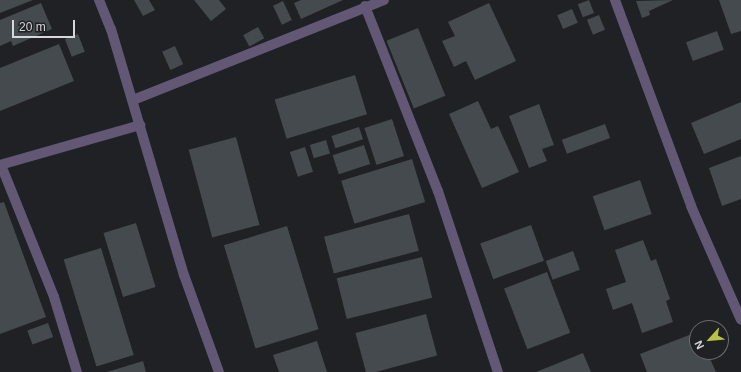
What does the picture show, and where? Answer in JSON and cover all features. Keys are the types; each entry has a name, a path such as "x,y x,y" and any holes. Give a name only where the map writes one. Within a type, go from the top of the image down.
{"street":[{"path":"99,0 111,29 133,100 184,275 219,372"},
{"path":"133,100 365,6 384,0"},
{"path":"614,0 691,206 741,320"},
{"path":"365,6 438,191 498,372"},
{"path":"77,372 54,297 0,165 140,126"}],"building":[{"path":"0,0 33,0 0,13"},
{"path":"134,0 149,0 155,10 143,16"},
{"path":"194,0 219,0 226,9 211,21"},
{"path":"301,0 343,0 301,19 294,3"},
{"path":"589,0 594,13 583,17 578,4"},
{"path":"673,0 649,11 650,15 642,18 636,1"},
{"path":"719,0 741,0 741,31 731,34"},
{"path":"283,1 292,20 282,25 273,6"},
{"path":"41,3 52,29 13,46 11,41 0,46 0,20"},
{"path":"489,3 516,61 475,80 466,61 454,67 442,41 455,36 448,22"},
{"path":"572,9 578,23 563,29 557,15"},
{"path":"599,15 605,30 593,35 587,20"},
{"path":"258,27 264,38 249,47 243,35"},
{"path":"418,28 445,96 414,108 386,41"},
{"path":"717,31 724,50 693,61 686,42"},
{"path":"78,34 85,52 72,57 65,39"},
{"path":"59,44 74,81 0,111 0,68"},
{"path":"175,46 183,64 170,70 162,52"},
{"path":"355,75 367,114 287,139 275,100"},
{"path":"478,101 491,129 498,126 519,172 482,188 449,114"},
{"path":"741,102 741,139 704,154 691,123"},
{"path":"539,104 554,145 542,149 547,161 529,168 509,116"},
{"path":"392,119 404,156 376,165 364,128"},
{"path":"605,124 610,138 567,154 562,140"},
{"path":"359,127 363,139 335,148 331,136"},
{"path":"236,137 260,225 212,238 189,150"},
{"path":"326,140 330,153 314,158 310,145"},
{"path":"364,145 370,164 339,174 333,155"},
{"path":"305,147 313,172 298,177 290,152"},
{"path":"741,156 741,199 722,206 709,168"},
{"path":"412,159 425,202 354,224 341,181"},
{"path":"640,180 652,214 604,230 593,196"},
{"path":"4,202 46,317 0,334 0,203"},
{"path":"409,214 419,251 334,273 324,237"},
{"path":"136,223 156,287 123,297 103,233"},
{"path":"531,225 544,261 493,279 480,243"},
{"path":"287,226 319,329 255,349 224,245"},
{"path":"643,240 651,261 656,259 670,299 666,301 673,322 642,333 632,303 613,310 606,289 626,282 615,250"},
{"path":"101,248 134,355 96,367 64,259"},
{"path":"573,251 580,270 553,280 546,261"},
{"path":"422,257 432,298 347,319 337,278"},
{"path":"547,272 570,333 527,349 504,288"},
{"path":"426,314 437,356 376,372 366,372 355,333"},
{"path":"48,323 53,337 32,345 27,331"},
{"path":"689,335 689,360 711,360 716,372 647,372 640,354"},
{"path":"317,341 327,372 279,372 273,355"},
{"path":"583,353 591,372 536,372"},
{"path":"143,361 146,372 107,372"}]}
